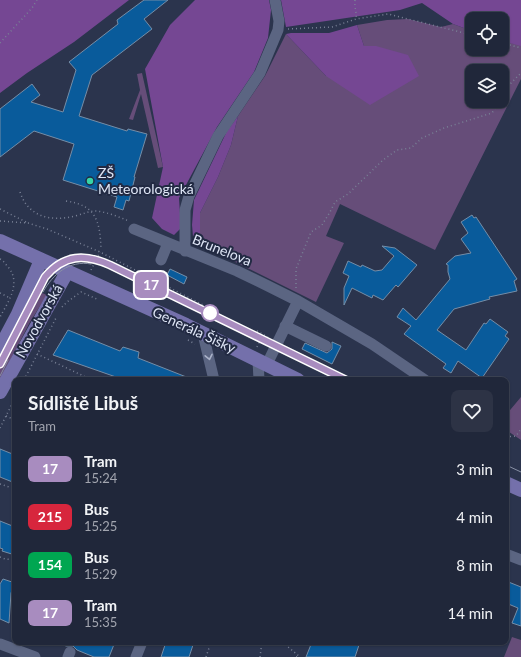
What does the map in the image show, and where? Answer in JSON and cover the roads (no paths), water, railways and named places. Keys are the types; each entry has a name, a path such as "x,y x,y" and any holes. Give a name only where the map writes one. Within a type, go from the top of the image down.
{"main road":[{"name":"Generála Šišky","path":"0,241 67,272 199,339 260,357 293,377"},
{"name":"Novodvorská","path":"0,348 18,314 41,260"},
{"name":"Novodvorská","path":"0,392 67,272"},
{"path":"509,484 521,490"}],"street":[{"path":"186,251 185,210 189,196 218,136 260,73 278,30 279,21 276,0"},
{"name":"Brunelova","path":"134,226 168,244 253,278 297,298 376,347 421,377"},
{"path":"161,260 168,244"},
{"path":"259,377 260,357 278,341 286,326 297,298"},
{"path":"286,326 326,346"},
{"path":"199,339 213,377"},
{"path":"509,555 521,560"},
{"path":"0,644 12,643"},
{"path":"16,645 31,656"},
{"path":"136,657 141,645"}],"tram line":[{"path":"0,364 45,277 52,269 67,260 83,257 101,261 110,265 340,377"},
{"name":"17","path":"0,364 45,277 62,262 74,258 85,257 99,260 110,265 340,377"},
{"path":"43,292 52,279 62,270 76,264 91,264"},
{"path":"0,376 8,360"},
{"path":"509,466 521,472"}],"place":[{"name":"ZŠ Meteorologická","path":"90,181"}]}
